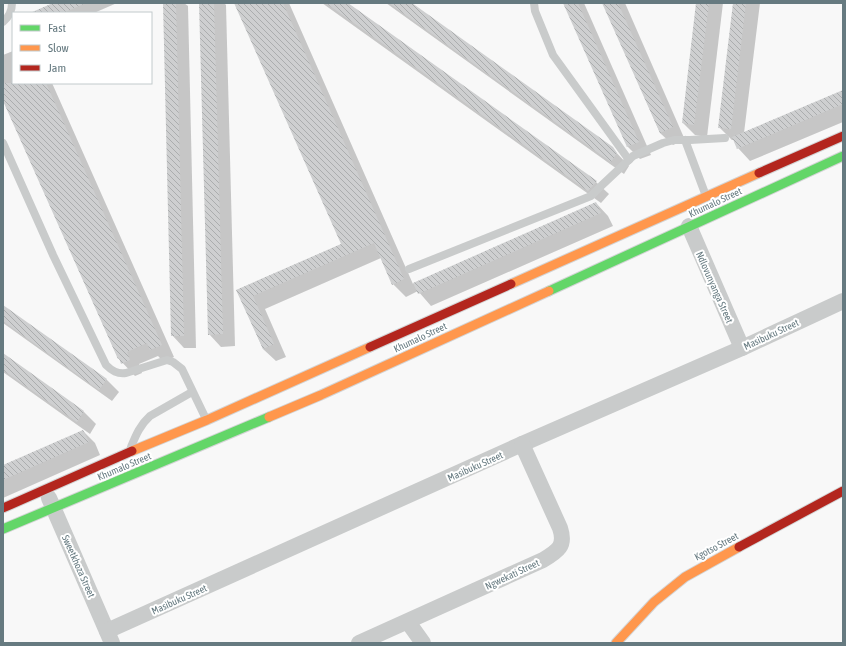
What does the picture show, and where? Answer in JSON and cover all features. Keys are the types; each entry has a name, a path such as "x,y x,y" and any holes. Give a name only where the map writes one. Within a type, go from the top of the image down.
{"street":[{"name":"Khumalo Street","path":"3,508 207,420 766,169 843,136"},
{"name":"Khumalo Street","path":"3,529 321,396 843,156"},
{"path":"744,201 766,169"},
{"name":"Ndlovunyanga Street","path":"689,226 742,348"},
{"name":"Masibuku Street","path":"110,637 522,444 742,348 843,301"},
{"name":"Ngwekati Street","path":"359,643 543,560 560,548 562,540 560,528 522,444"},
{"name":"Sweetkhoza Street","path":"45,489 110,637"},
{"name":"Kgotso Street","path":"616,643 654,602 685,577 706,564 843,491"},
{"path":"408,622 423,643"}],"lane":[{"path":"3,22 10,14 12,3"},
{"path":"534,3 534,11 554,55 629,160"},
{"path":"409,269 591,196 633,156 662,143 674,140 725,138"},
{"path":"685,140 706,196"},
{"path":"3,143 53,255 106,365 114,372 120,374 166,360 173,362 182,370 207,420"},
{"path":"128,453 141,425 150,416 192,392"}],"building":[{"path":"53,3 86,3 65,12 32,12"},
{"path":"163,3 176,3 184,336 171,336"},
{"path":"199,3 214,3 223,334 208,335"},
{"path":"234,3 283,3 404,279 392,285 374,243 253,296 274,344 263,349 236,290 341,244"},
{"path":"326,3 348,3 597,181 588,191"},
{"path":"389,3 412,3 613,147 617,153 611,162"},
{"path":"563,3 578,3 639,142 627,147"},
{"path":"602,3 618,3 673,127 660,133"},
{"path":"696,3 709,3 694,125 682,123"},
{"path":"733,3 746,3 731,129 718,128"},
{"path":"3,83 46,84 162,345 150,350 147,343 127,352 130,360 121,364 3,101"},
{"path":"843,90 843,104 737,149 732,137"},
{"path":"596,202 601,213 418,294 413,283"},
{"path":"3,305 107,379 99,390 3,321"},
{"path":"3,353 84,411 77,422 3,370"},
{"path":"83,430 89,442 3,480 3,465"}],"traffic: fast":[{"path":"549,291 843,156"},
{"path":"3,529 269,417"}],"traffic: slow":[{"path":"511,284 759,173"},
{"path":"269,417 321,395 549,291"},
{"path":"132,451 207,420 370,347"},
{"path":"616,643 654,602 685,577 739,547"}],"traffic: jam":[{"path":"759,173 843,136"},
{"path":"370,347 511,284"},
{"path":"3,508 132,451"},
{"path":"739,547 843,491"}]}
